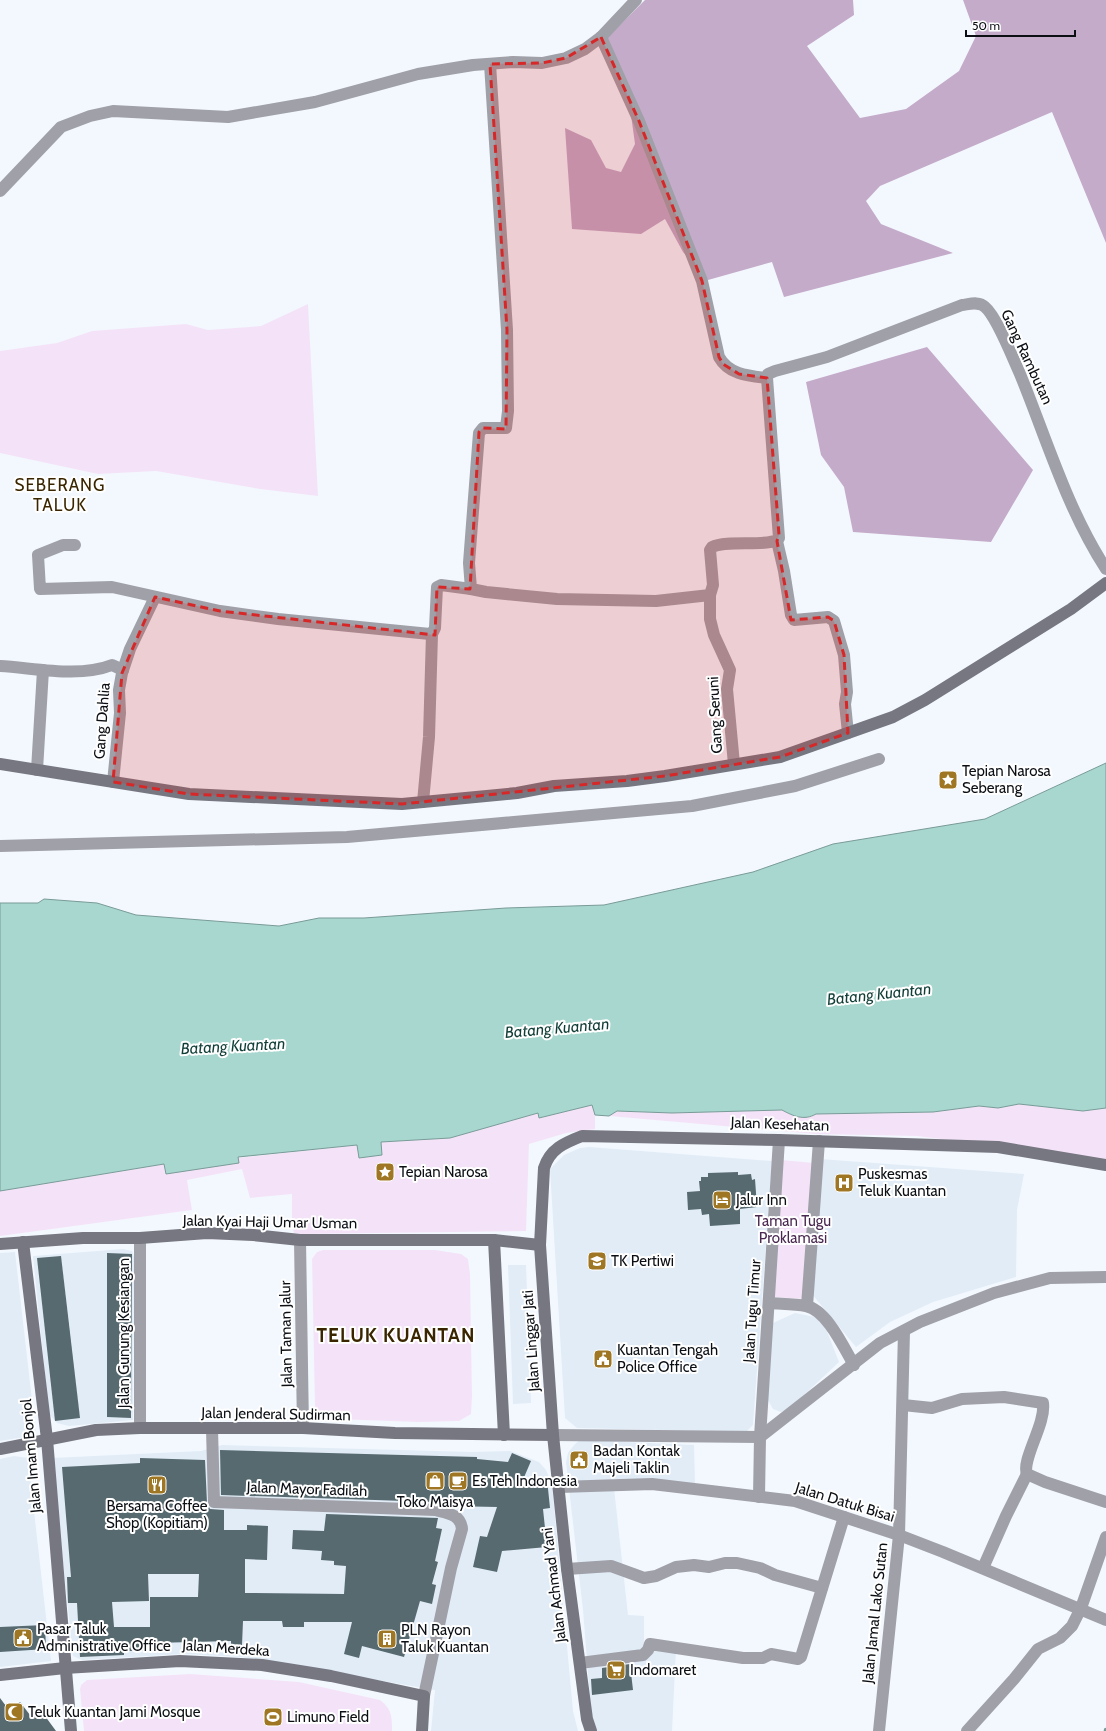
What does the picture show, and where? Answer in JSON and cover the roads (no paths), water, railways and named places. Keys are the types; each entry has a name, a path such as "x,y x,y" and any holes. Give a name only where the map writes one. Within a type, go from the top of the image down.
{"street":[{"path":"0,191 61,127 90,116 113,111 228,117 315,102 418,74 490,64 542,62 566,58 585,49 601,37 636,0"},
{"path":"601,37 639,121 702,281 719,357 723,364 739,374 767,378 779,535 776,541 784,571 791,615 794,620 828,617 834,621 838,629 844,655 847,692 845,704 848,733"},
{"path":"470,589 469,563 479,433 483,428 506,428 508,411 507,330 490,64"},
{"name":"Gang Rambutan","path":"767,378 768,374 775,370 827,357 962,304 978,303 984,306 991,313 1011,355 1072,507 1094,550 1106,569"},
{"name":"Gang Seruni","path":"734,764 727,689 730,670 714,635 710,619 710,595 712,585 710,550 712,547 733,543 769,543 776,541"},
{"path":"75,545 63,544 38,555 40,589 112,587 220,611 263,617 432,634"},
{"path":"0,764 189,794 402,804 517,793 554,786 627,781 734,764 780,756 893,717 925,700 1071,609 1106,583"},
{"path":"423,802 429,737 432,634 435,628 437,587 440,585 486,592 564,599 656,601 710,595"},
{"name":"Gang Dahlia","path":"114,782 120,713 119,690 123,670 130,649 155,597"},
{"path":"0,666 43,670 83,671 101,669 112,664 123,670"},
{"path":"37,770 43,670"},
{"path":"0,846 347,837 692,806 795,786 879,759"},
{"name":"Jalan Kesehatan","path":"540,1245 544,1168 547,1159 552,1152 562,1144 582,1136 819,1141 998,1147 1106,1165"},
{"name":"Jalan Tugu Timur","path":"759,1497 760,1437 779,1140"},
{"path":"807,1306 819,1141"},
{"name":"Jalan Kyai Haji Umar Usman","path":"0,1244 83,1238 140,1238 207,1233 253,1235 300,1240 494,1240 540,1245"},
{"name":"Jalan Gunung Kesiangan","path":"140,1238 140,1428"},
{"name":"Jalan Taman Jalur","path":"300,1240 303,1428"},
{"name":"Jalan Linggar Jati","path":"494,1240 504,1435"},
{"name":"Jalan Imam Bonjol","path":"23,1242 47,1439 71,1731"},
{"name":"Jalan Linggar Jati","path":"540,1245 553,1435"},
{"path":"553,1435 760,1437 880,1344 920,1322 994,1293 1050,1278 1106,1277"},
{"path":"769,1303 807,1306 820,1313 829,1324 854,1365"},
{"name":"Jalan Jamal Lako Sutan","path":"879,1731 899,1535 904,1331"},
{"path":"902,1405 932,1408 962,1399 1004,1397 1042,1403 1042,1422 1026,1465 1027,1474 1006,1516 983,1568"},
{"name":"Jalan Jenderal Sudirman","path":"0,1448 96,1430 140,1428 303,1428 395,1433 553,1435"},
{"name":"Jalan Mayor Fadilah","path":"212,1429 214,1502 435,1510 456,1516 462,1529 451,1568 424,1696"},
{"name":"Jalan Achmad Yani","path":"553,1435 560,1487 567,1569 587,1719 590,1731"},
{"path":"1027,1474 1045,1482 1106,1502"},
{"name":"Jalan Datuk Bisai","path":"560,1487 652,1484 795,1501 899,1535 1081,1608 1106,1620"},
{"path":"580,1663 643,1655 648,1650 650,1644 743,1658 763,1658 771,1654 798,1659 801,1657 805,1648 844,1517"},
{"path":"967,1731 1014,1679 1038,1649 1060,1638 1067,1632 1081,1608 1106,1536"},
{"path":"567,1569 611,1566 644,1578 656,1576 676,1567 694,1565 709,1567 725,1563 737,1563 760,1568 775,1575 822,1588"},
{"name":"Jalan Merdeka","path":"0,1675 65,1668 180,1661 262,1665 331,1676 424,1696"},
{"path":"422,1731 424,1696"}],"water":[{"name":"Batang Kuantan","path":"1106,763 1106,1108 1083,1111 1019,1104 998,1108 979,1106 933,1112 816,1114 807,1117 794,1116 782,1110 672,1113 617,1111 609,1116 595,1115 592,1105 539,1118 538,1113 450,1138 381,1142 382,1155 359,1158 357,1145 238,1157 239,1163 166,1174 164,1164 0,1191 0,903 38,903 44,899 97,903 136,915 279,926 319,918 364,918 506,908 604,905 753,872 833,844 985,819"}],"place":[{"name":"Tepian Narosa Seberang","path":"948,780"},
{"name":"Tepian Narosa","path":"385,1172"},
{"name":"Puskesmas Teluk Kuantan","path":"844,1183"},
{"name":"Jalur Inn","path":"722,1200"},
{"name":"TK Pertiwi","path":"597,1261"},
{"name":"Kuantan Tengah Police Office","path":"603,1359"},
{"name":"Badan Kontak Majeli Taklin","path":"579,1460"},
{"name":"Toko Maisya","path":"435,1481"},
{"name":"Es Teh Indonesia","path":"458,1481"},
{"name":"Bersama Coffee Shop (Kopitiam)","path":"157,1485"},
{"name":"Pasar Taluk Administrative Office","path":"23,1638"},
{"name":"PLN Rayon Taluk Kuantan","path":"387,1639"},
{"name":"Indomaret","path":"616,1670"},
{"name":"Teluk Kuantan Jami Mosque","path":"14,1712"},
{"name":"Limuno Field","path":"273,1717"}],"district":[{"name":"SEBERANG TALUK","path":"60,495"},
{"name":"TELUK KUANTAN","path":"396,1335"}],"park label":[{"name":"Taman Tugu Proklamasi","path":"793,1230"}]}
